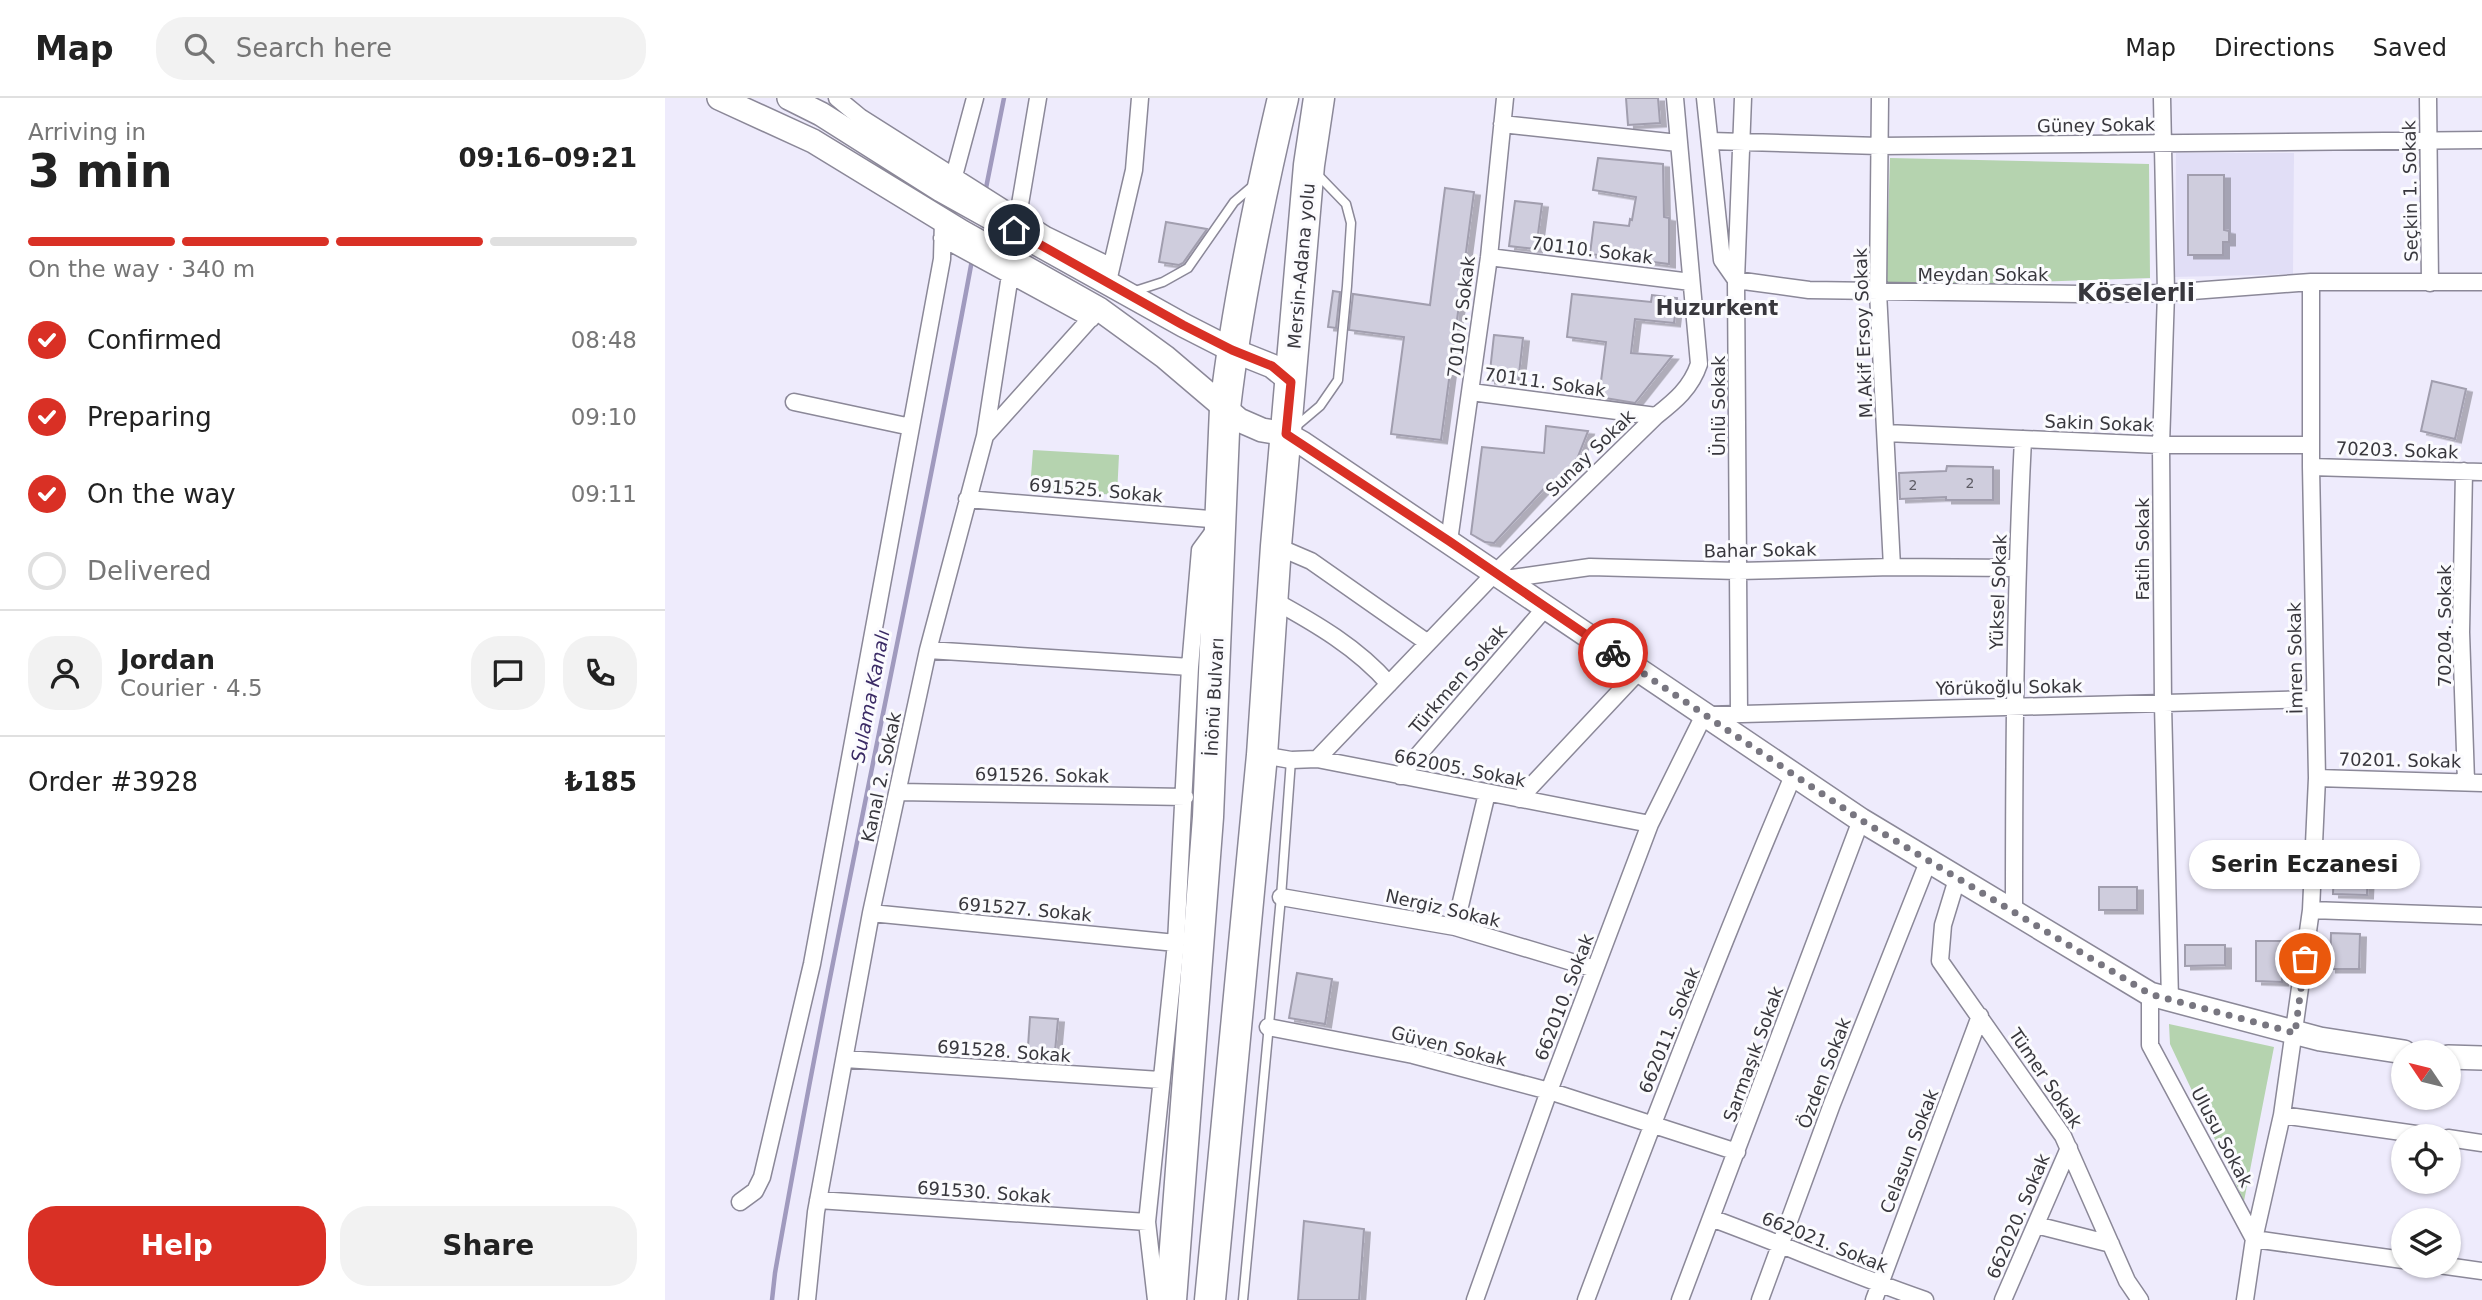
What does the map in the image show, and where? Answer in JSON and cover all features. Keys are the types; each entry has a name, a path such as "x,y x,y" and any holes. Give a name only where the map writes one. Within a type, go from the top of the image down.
{"highway":[{"name":"İnönü Bulvarı","path":"1171,1300 1205,868 1225,408 1232,350 1265,175 1283,98"},
{"name":"Mersin-Adana yolu","path":"1286,434 1309,165 1319,98"},
{"path":"1210,1300 1276,758 1273,600 1286,434"}],"main road":[{"path":"719,98 813,141 1000,264 1095,314 1165,357 1239,420 1262,430 1286,434 1861,820 2014,914 2159,997 2320,1039 2391,1050"},
{"path":"789,98 829,106 947,183 1013,218 1232,350 1272,366 1291,382"},
{"path":"2461,1057 2482,1058"}],"street":[{"path":"975,98 947,183 973,188 1013,218 1038,98"},
{"path":"1116,281 1134,170 1140,98"},
{"name":"70107. Sokak","path":"1449,541 1489,257 1505,98"},
{"name":"Sunay Sokak","path":"1317,759 1428,643 1500,576 1695,379 1699,364 1675,98"},
{"path":"1705,98 1722,260 1736,280"},
{"name":"Ünlü Sokak","path":"1739,714 1736,280 1743,98"},
{"name":"M.Akif Ersoy Sokak","path":"1880,98 1878,292 1892,567"},
{"name":"Fatih Sokak","path":"2159,997 2163,704 2161,444 2166,293 2162,98"},
{"name":"Seçkin 1. Sokak","path":"2428,98 2430,283"},
{"path":"1502,124 1678,143"},
{"name":"Güney Sokak","path":"1710,141 1879,146 2482,139"},
{"path":"740,1202 755,1191 762,1177 812,964 942,260 954,235"},
{"name":"70110. Sokak","path":"1489,257 1691,282"},
{"path":"985,436 1000,264"},
{"name":"Meydan Sokak","path":"1736,280 1809,290 2166,293 2311,282 2482,282"},
{"name":"İmren Sokak","path":"2254,1239 2282,1115 2311,911 2317,778 2311,467 2311,282"},
{"name":"Kanal 2. Sokak","path":"807,1300 818,1200 871,914 928,650 985,436 1095,314"},
{"name":"70111. Sokak","path":"1471,392 1656,416"},
{"path":"794,402 912,427"},
{"name":"Sakin Sokak","path":"1886,433 2161,444 2311,445"},
{"name":"Yüksel Sokak","path":"2014,914 2014,705 2023,439"},
{"name":"70203. Sokak","path":"2311,467 2482,472"},
{"name":"70204. Sokak","path":"2463,471 2461,632 2474,782"},
{"name":"691525. Sokak","path":"967,499 1222,520"},
{"path":"1156,1300 1147,1222 1175,943 1200,550 1222,520"},
{"path":"1276,546 1311,561 1428,643"},
{"name":"Bahar Sokak","path":"1500,576 1590,567 1738,571 1892,567 2017,569"},
{"path":"1273,600 1315,623 1376,668 1389,684"},
{"name":"Türkmen Sokak","path":"1400,776 1546,607"},
{"path":"928,650 1191,667"},
{"path":"1519,799 1639,671"},
{"name":"Yörükoğlu Sokak","path":"1705,715 2315,699"},
{"name":"662010. Sokak","path":"1478,1299 1549,1091 1650,824 1705,715"},
{"name":"662005. Sokak","path":"1276,758 1317,759 1650,824"},
{"name":"662011. Sokak","path":"1586,1300 1747,883 1793,776"},
{"name":"70201. Sokak","path":"2317,778 2474,782"},
{"name":"691526. Sokak","path":"898,792 1185,797"},
{"path":"1455,927 1487,793"},
{"name":"Sarmaşık Sokak","path":"1680,1300 1861,820"},
{"name":"Özden Sokak","path":"1760,1300 1832,1104 1928,862"},
{"name":"Tümer Sokak","path":"1957,879 1943,925 1940,961 2063,1136 2127,1282 2140,1300"},
{"name":"Nergiz Sokak","path":"1281,897 1455,927 1595,969"},
{"path":"2311,911 2482,916"},
{"name":"691527. Sokak","path":"871,914 1175,943"},
{"name":"Ulusu Sokak","path":"2159,997 2150,1045 2254,1239"},
{"name":"Celasun Sokak","path":"1877,1292 1980,1017"},
{"name":"Güven Sokak","path":"1268,1027 1413,1055 1549,1091 1737,1152"},
{"name":"691528. Sokak","path":"845,1059 1160,1080"},
{"path":"2282,1115 2391,1130"},
{"path":"2461,1140 2482,1143"},
{"name":"662020. Sokak","path":"2003,1300 2069,1148"},
{"name":"691530. Sokak","path":"818,1200 1147,1222"},
{"name":"662021. Sokak","path":"1710,1218 1781,1244 1877,1292 1925,1300"},
{"path":"2036,1225 2111,1244"},
{"path":"2245,1300 2254,1239 2391,1258"},
{"path":"2461,1268 2482,1271"}],"lane":[{"path":"1286,434 1320,406 1338,380 1347,286 1351,223 1346,204 1309,165"},
{"path":"1116,281 1163,282 1188,268 1234,202 1265,175"},
{"path":"1243,1300 1281,897 1276,758"}],"shaded area":[{"path":"2176,153 2294,153 2293,274 2175,277"}],"green space":[{"path":"1890,158 2149,164 2150,278 1886,287"},
{"path":"1033,450 1119,455 1117,495 1030,489"},
{"path":"2169,1024 2274,1047 2244,1201 2170,1044"}],"building":[{"path":"1626,98 1658,98 1660,123 1628,125"},
{"path":"1598,158 1663,164 1664,217 1669,218 1669,264 1590,254 1594,222 1629,226 1636,197 1593,190"},
{"path":"2188,175 2224,175 2224,230 2229,231 2229,242 2223,242 2223,255 2188,255"},
{"path":"1445,188 1474,192 1441,440 1391,434 1404,337 1349,330 1353,294 1430,305"},
{"path":"1515,201 1542,204 1536,249 1509,246"},
{"path":"1166,222 1207,229 1179,265 1159,262"},
{"path":"1333,291 1340,292 1336,328 1328,327"},
{"path":"1572,294 1651,302 1652,295 1677,298 1674,323 1635,319 1631,353 1672,356 1635,403 1599,397 1606,342 1567,337"},
{"path":"1494,335 1523,338 1518,383 1489,380"},
{"path":"2432,381 2466,389 2455,439 2421,431"},
{"path":"1546,426 1588,431 1577,459 1557,481 1551,481 1494,543 1485,542 1471,534 1482,447 1544,453"},
{"path":"1947,466 1993,467 1993,500 1946,500 1946,497 1900,499 1899,473 1946,471"},
{"path":"2334,866 2357,866 2357,870 2368,871 2367,895 2333,894"},
{"path":"2099,887 2137,887 2137,910 2099,910"},
{"path":"2331,933 2360,934 2359,969 2330,969"},
{"path":"2256,941 2282,941 2282,982 2256,981"},
{"path":"2185,945 2225,945 2225,965 2185,966"},
{"path":"1297,973 1332,979 1325,1024 1289,1018"},
{"path":"1030,1017 1058,1019 1054,1062 1027,1061"},
{"path":"1304,1221 1364,1229 1359,1300 1298,1300"}],"waterway":[{"name":"Sulama Kanalı","path":"985,193 1004,98"},
{"name":"Sulama Kanalı","path":"772,1300 822,1019 972,260"}],"way so far":[{"path":"1613,653 1861,820 2150,994 2295,1033 2305,959"}],"place":[{"name":"Serin Eczanesi","path":"2305,959"}],"district":[{"name":"Köselerli","path":"2136,293"},
{"name":"Huzurkent","path":"1717,308"}],"route":[{"path":"1014,230 1183,325 1232,350 1272,366 1291,382 1286,434 1613,653"}]}
